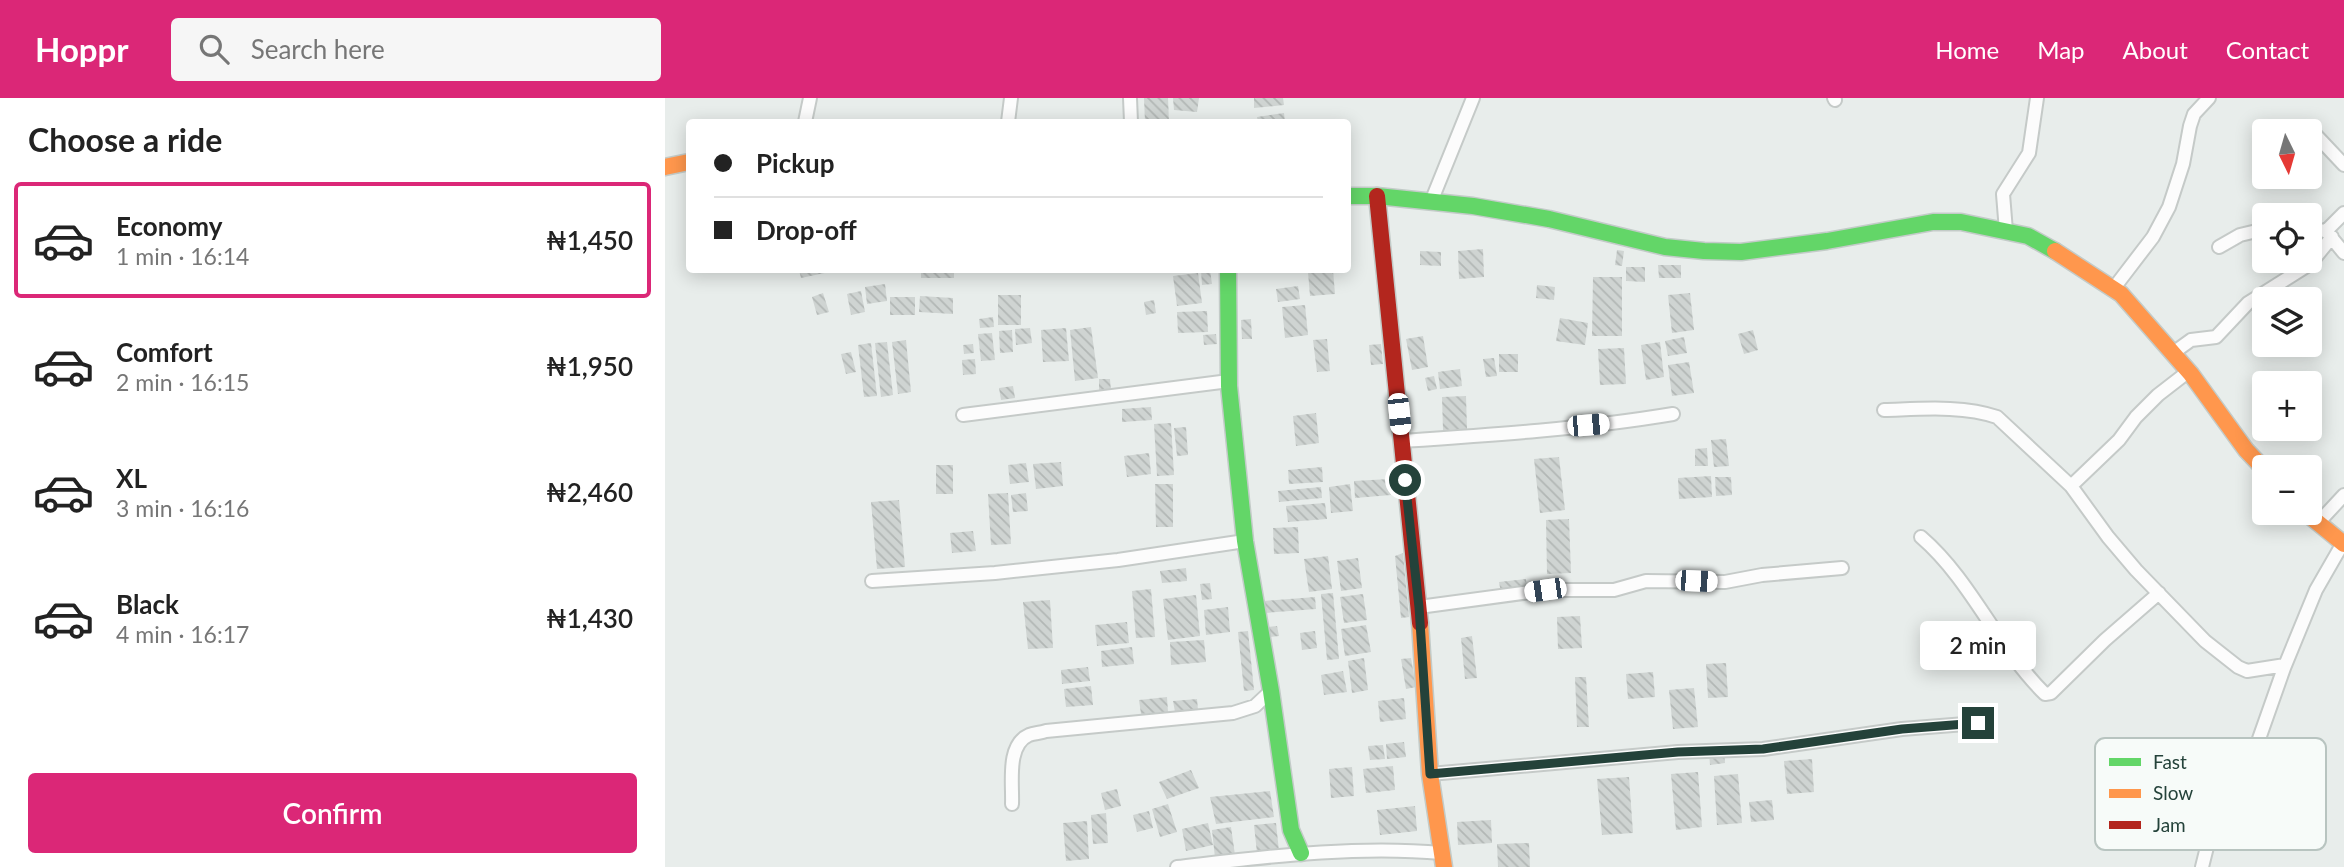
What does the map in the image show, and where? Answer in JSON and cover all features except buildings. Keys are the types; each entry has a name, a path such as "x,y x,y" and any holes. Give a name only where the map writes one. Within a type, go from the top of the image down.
{"street":[{"path":"806,119 810,98"},
{"path":"1008,119 1011,98"},
{"path":"1130,98 1131,119"},
{"path":"1431,202 1473,98"},
{"path":"2007,231 2003,194 2029,153 2037,98"},
{"path":"2114,288 2154,237 2169,207 2183,164 2194,114 2209,98"},
{"path":"2322,142 2344,165"},
{"path":"665,167 686,163"},
{"path":"1351,196 1377,196 1473,206 1549,219 1665,247 1704,251 1754,250 1828,241 1933,222 1961,222 2028,236 2114,288 2189,371 2252,456"},
{"path":"1177,867 1301,853 1416,851 1443,860 1430,774 1419,607 1377,196"},
{"path":"2173,353 2191,340 2216,337 2248,303 2310,264 2344,213"},
{"path":"2219,247 2240,235 2252,232"},
{"path":"2322,232 2329,234 2344,253"},
{"path":"1228,273 1229,381 1245,541 1291,830 1301,853"},
{"path":"2071,486 2119,440 2136,417 2158,395 2189,371"},
{"path":"963,415 1229,381"},
{"path":"1884,410 1937,409 1987,414 1997,418 2071,486 2108,537 2205,641 2247,671 2285,665"},
{"path":"1402,441 1529,433 1673,414"},
{"path":"2322,511 2344,495"},
{"path":"2259,738 2285,665 2316,590 2343,543 2321,525"},
{"path":"1921,537 1951,569 2010,652 2045,694 2051,693 2158,593"},
{"path":"872,581 1118,561 1245,541"},
{"path":"1419,607 1545,590 1614,590 1646,581 1725,582 1762,575 1842,568"},
{"path":"1012,804 1013,762 1018,744 1028,736 1046,731 1233,713 1255,706 1271,691"},
{"path":"1255,706 1274,712"},
{"path":"1430,774 1678,752 1763,749 1902,729 1978,723"},
{"path":"2202,867 2206,850"}],"traffic: fast":[{"path":"1351,196 1377,196 1473,206 1549,219 1665,247 1704,251 1741,252 1827,241 1933,222 1961,222 2028,236 2055,251"},
{"path":"1228,273 1229,386 1245,541 1291,830 1301,853"}],"traffic: slow":[{"path":"665,167 686,163"},
{"path":"2055,251 2121,294 2191,374 2252,456"},
{"path":"2321,525 2344,544"},
{"path":"1420,623 1430,774 1444,867"}],"traffic: jam":[{"path":"1377,196 1420,623"}],"route":[{"path":"1405,480 1419,607 1430,774 1678,752 1763,749 1902,729 1978,723"}]}
